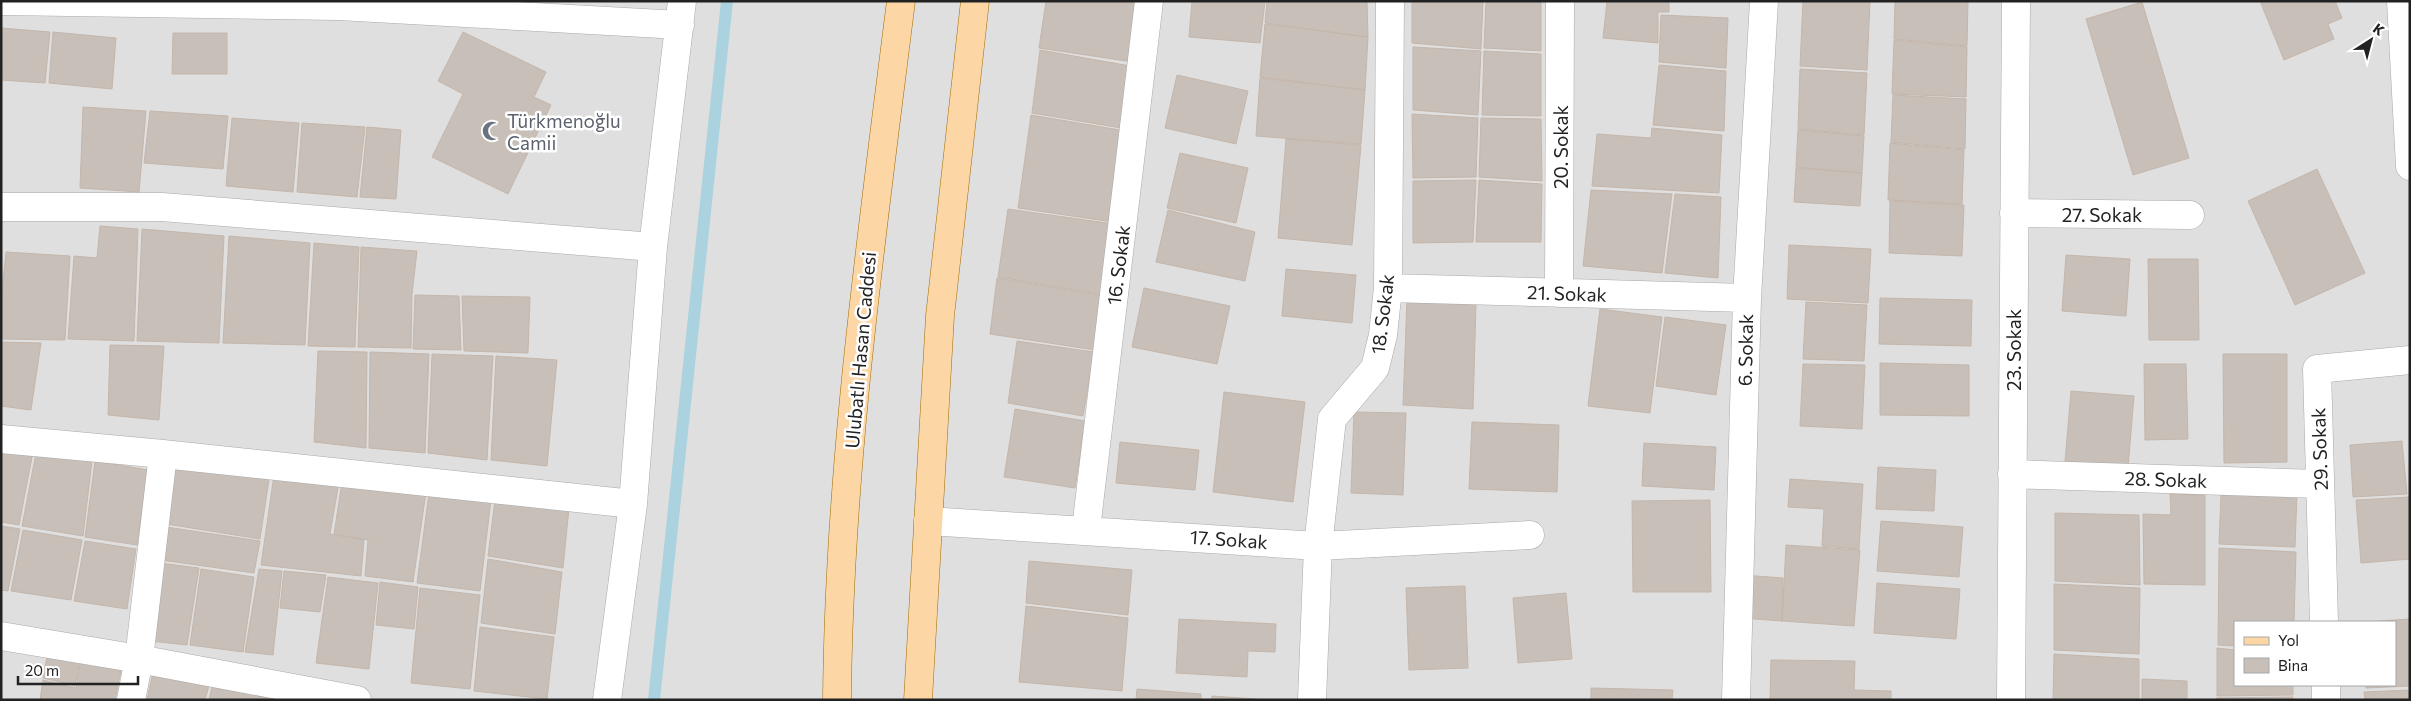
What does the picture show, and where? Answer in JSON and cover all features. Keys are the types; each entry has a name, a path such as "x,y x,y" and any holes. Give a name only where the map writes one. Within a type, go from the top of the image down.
{"main road":[{"name":"Ulubatlı Hasan Caddesi","path":"837,700 848,485 863,307 901,1"},
{"path":"918,700 940,316 976,1"}],"street":[{"path":"1,1 681,13 653,247 633,504 607,700"},
{"name":"16. Sokak","path":"1086,530 1149,1"},
{"name":"18. Sokak","path":"1312,700 1318,546 1332,419 1375,368 1383,335 1388,288 1390,1"},
{"name":"20. Sokak","path":"1559,293 1560,1"},
{"name":"6. Sokak","path":"1736,700 1746,298 1764,1"},
{"name":"23. Sokak","path":"2011,700 2016,1"},
{"path":"2401,1 2410,166"},
{"path":"1,206 162,207 653,247"},
{"name":"27. Sokak","path":"2014,213 2190,215"},
{"name":"21. Sokak","path":"1388,288 1746,298"},
{"name":"29. Sokak","path":"2324,621 2317,369 2410,360"},
{"path":"1,439 163,454 633,504"},
{"path":"131,700 139,659 163,454"},
{"name":"28. Sokak","path":"2012,474 2320,484"},
{"name":"17. Sokak","path":"928,520 1318,546 1530,535"},
{"path":"1,636 139,659 357,700"},
{"path":"2326,686 2326,700"}],"shaded area":[{"path":"1,1 2410,1 2410,700 1,700"}],"building":[{"path":"1046,1 1142,1 1133,62 1039,48"},
{"path":"1192,1 1265,1 1260,43 1189,37"},
{"path":"1267,1 1367,1 1368,37 1265,23"},
{"path":"1412,1 1483,1 1481,49 1412,43"},
{"path":"1486,1 1541,1 1541,51 1484,48"},
{"path":"1607,1 1669,1 1669,12 1658,12 1658,43 1603,38"},
{"path":"1803,1 1870,1 1867,70 1800,66"},
{"path":"1895,1 1968,1 1967,46 1894,39"},
{"path":"2260,1 2335,1 2342,18 2328,24 2334,39 2284,60"},
{"path":"2142,2 2189,158 2133,175 2086,19"},
{"path":"1661,15 1728,18 1726,68 1659,62"},
{"path":"1265,24 1368,37 1365,90 1260,77"},
{"path":"1,28 50,32 45,83 1,80"},
{"path":"53,32 116,38 112,89 49,83"},
{"name":"Türkmenoğlu Camii","path":"463,32 546,72 534,97 551,105 508,194 432,157 463,94 438,81"},
{"path":"173,33 227,33 227,74 172,74"},
{"path":"1894,40 1967,47 1966,97 1892,94"},
{"path":"1413,47 1481,51 1478,115 1413,110"},
{"path":"1040,50 1136,67 1127,129 1032,113"},
{"path":"1484,51 1541,54 1541,116 1482,115"},
{"path":"1659,65 1726,71 1724,131 1653,125"},
{"path":"1800,69 1867,73 1864,135 1798,129"},
{"path":"1177,75 1248,91 1236,144 1165,128"},
{"path":"1260,78 1365,90 1361,144 1256,136"},
{"path":"1893,95 1966,99 1965,149 1891,142"},
{"path":"83,107 146,111 139,192 80,188"},
{"path":"150,111 228,116 223,169 144,163"},
{"path":"1412,114 1478,118 1476,177 1413,178"},
{"path":"1031,115 1126,131 1113,222 1018,208"},
{"path":"232,118 299,123 293,192 226,186"},
{"path":"1481,118 1541,119 1542,181 1479,177"},
{"path":"302,123 365,127 357,197 297,192"},
{"path":"367,127 401,130 396,199 360,197"},
{"path":"1652,128 1722,135 1719,193 1592,186 1597,134 1651,138"},
{"path":"1798,130 1864,136 1862,173 1796,167"},
{"path":"1286,139 1361,145 1352,245 1278,238"},
{"path":"1890,143 1964,150 1962,204 1888,200"},
{"path":"1180,153 1248,168 1236,223 1167,208"},
{"path":"1796,168 1862,173 1860,206 1794,202"},
{"path":"2317,169 2365,273 2295,305 2248,201"},
{"path":"1476,180 1473,242 1413,243 1413,181"},
{"path":"1479,180 1542,184 1541,242 1476,242"},
{"path":"1591,190 1672,194 1662,273 1583,266"},
{"path":"1675,194 1721,197 1718,278 1665,273"},
{"path":"1890,201 1964,205 1962,256 1889,253"},
{"path":"1008,209 1114,224 1104,295 998,277"},
{"path":"1168,210 1255,232 1245,281 1156,262"},
{"path":"100,226 138,229 134,341 68,339 74,256 97,258"},
{"path":"142,229 224,236 219,343 137,341"},
{"path":"229,236 310,243 305,345 223,343"},
{"path":"314,243 359,247 355,347 308,346"},
{"path":"1789,245 1871,249 1868,303 1787,299"},
{"path":"361,247 417,251 412,294 411,348 358,347"},
{"path":"6,252 70,256 65,340 1,339 1,301"},
{"path":"2066,255 2130,259 2126,316 2062,311"},
{"path":"2148,259 2198,259 2199,340 2149,340"},
{"path":"1286,269 1356,275 1352,323 1282,316"},
{"path":"997,278 1104,296 1095,350 990,334"},
{"path":"1144,288 1230,306 1217,364 1132,347"},
{"path":"415,295 459,296 461,350 413,349"},
{"path":"462,296 530,297 528,353 464,351"},
{"path":"1880,298 1972,300 1971,346 1879,344"},
{"path":"1407,300 1476,303 1473,409 1403,405"},
{"path":"1806,302 1867,305 1864,361 1803,359"},
{"path":"1600,309 1662,317 1650,413 1588,406"},
{"path":"1665,317 1726,325 1716,395 1656,386"},
{"path":"1017,341 1094,352 1083,416 1008,403"},
{"path":"1,342 41,343 31,410 1,406"},
{"path":"110,345 164,346 159,420 108,415"},
{"path":"318,351 367,352 366,448 314,442"},
{"path":"370,352 429,354 425,453 369,448"},
{"path":"432,354 493,356 487,460 428,453"},
{"path":"2223,354 2287,354 2287,462 2224,463"},
{"path":"496,356 557,360 547,466 491,460"},
{"path":"1880,363 1969,365 1969,416 1880,415"},
{"path":"1803,364 1865,365 1862,429 1800,426"},
{"path":"2144,364 2186,364 2188,439 2145,440"},
{"path":"2071,391 2134,396 2128,468 2065,462"},
{"path":"1224,392 1305,402 1293,502 1213,492"},
{"path":"1015,409 1085,421 1075,488 1004,477"},
{"path":"1354,412 1406,413 1403,495 1351,493"},
{"path":"1472,422 1559,425 1557,492 1469,489"},
{"path":"2402,441 2407,494 2353,497 2350,445"},
{"path":"1120,442 1199,450 1195,490 1116,483"},
{"path":"1644,443 1716,447 1714,490 1642,486"},
{"path":"1,448 33,452 19,525 1,522"},
{"path":"36,453 92,461 83,536 22,526"},
{"path":"95,461 148,470 137,545 85,537"},
{"path":"173,462 270,473 260,539 166,524"},
{"path":"1878,467 1936,470 1934,511 1876,509"},
{"path":"274,475 339,482 330,534 364,540 361,576 261,565"},
{"path":"1790,479 1863,484 1859,549 1822,546 1824,509 1788,507"},
{"path":"342,482 426,492 413,582 365,576 368,540 334,534"},
{"path":"429,493 491,500 480,591 417,583"},
{"path":"2170,494 2205,495 2205,585 2144,584 2143,514 2171,515"},
{"path":"2221,494 2297,495 2295,547 2219,544"},
{"path":"2410,497 2410,559 2361,563 2356,500"},
{"path":"495,500 569,508 563,568 488,556"},
{"path":"1710,500 1711,592 1633,592 1632,501"},
{"path":"2055,513 2139,515 2140,585 2055,581"},
{"path":"1881,521 1963,527 1959,577 1877,571"},
{"path":"1,526 20,529 8,591 1,590"},
{"path":"166,527 260,541 254,573 161,560"},
{"path":"23,530 82,540 71,600 11,591"},
{"path":"85,541 136,549 127,609 74,601"},
{"path":"1786,545 1860,550 1854,626 1782,621"},
{"path":"2219,548 2296,552 2294,621 2234,621 2234,646 2218,645"},
{"path":"488,559 562,572 555,634 481,623"},
{"path":"1029,561 1132,570 1128,615 1026,603"},
{"path":"160,563 199,568 187,645 150,641"},
{"path":"201,569 254,577 243,652 190,645"},
{"path":"259,569 282,571 273,655 245,652"},
{"path":"284,571 326,575 320,612 280,608"},
{"path":"1743,575 1783,578 1782,621 1741,618"},
{"path":"328,577 378,583 369,669 316,663"},
{"path":"380,582 418,587 414,629 376,625"},
{"path":"1877,583 1960,589 1956,639 1874,633"},
{"path":"2054,584 2140,588 2139,654 2054,650"},
{"path":"1465,586 1468,668 1409,670 1406,588"},
{"path":"420,588 480,595 470,689 411,683"},
{"path":"1566,593 1572,659 1518,663 1513,598"},
{"path":"1026,606 1128,618 1122,691 1019,682"},
{"path":"1179,619 1276,624 1275,652 1248,651 1247,677 1176,673"},
{"path":"2410,619 2410,686 2366,688 2366,686 2396,686 2396,621 2380,621"},
{"path":"480,627 554,637 547,699 474,691"},
{"path":"49,646 81,654 75,686 43,678"},
{"path":"2217,648 2234,650 2234,686 2293,686 2293,695 2217,696"},
{"path":"82,654 123,661 115,700 40,700 43,680 76,688"},
{"path":"2054,654 2139,659 2139,700 2053,700"},
{"path":"1771,660 1855,661 1854,690 1891,691 1891,700 1770,700"},
{"path":"153,672 210,682 205,700 147,700"},
{"path":"2142,679 2187,681 2187,700 2142,700"},
{"path":"213,682 280,694 278,700 209,700"},
{"path":"1591,688 1673,690 1672,700 1591,700"},
{"path":"1137,689 1201,694 1201,700 1136,700"},
{"path":"2410,690 2410,700 2365,700 2364,692"},
{"path":"1212,696 1269,700 1212,700"},
{"path":"2293,697 2292,700 2216,700 2216,698"}],"waterway":[{"path":"654,700 727,1"}],"place":[{"name":"Türkmenoğlu Camii","path":"492,131"}]}
